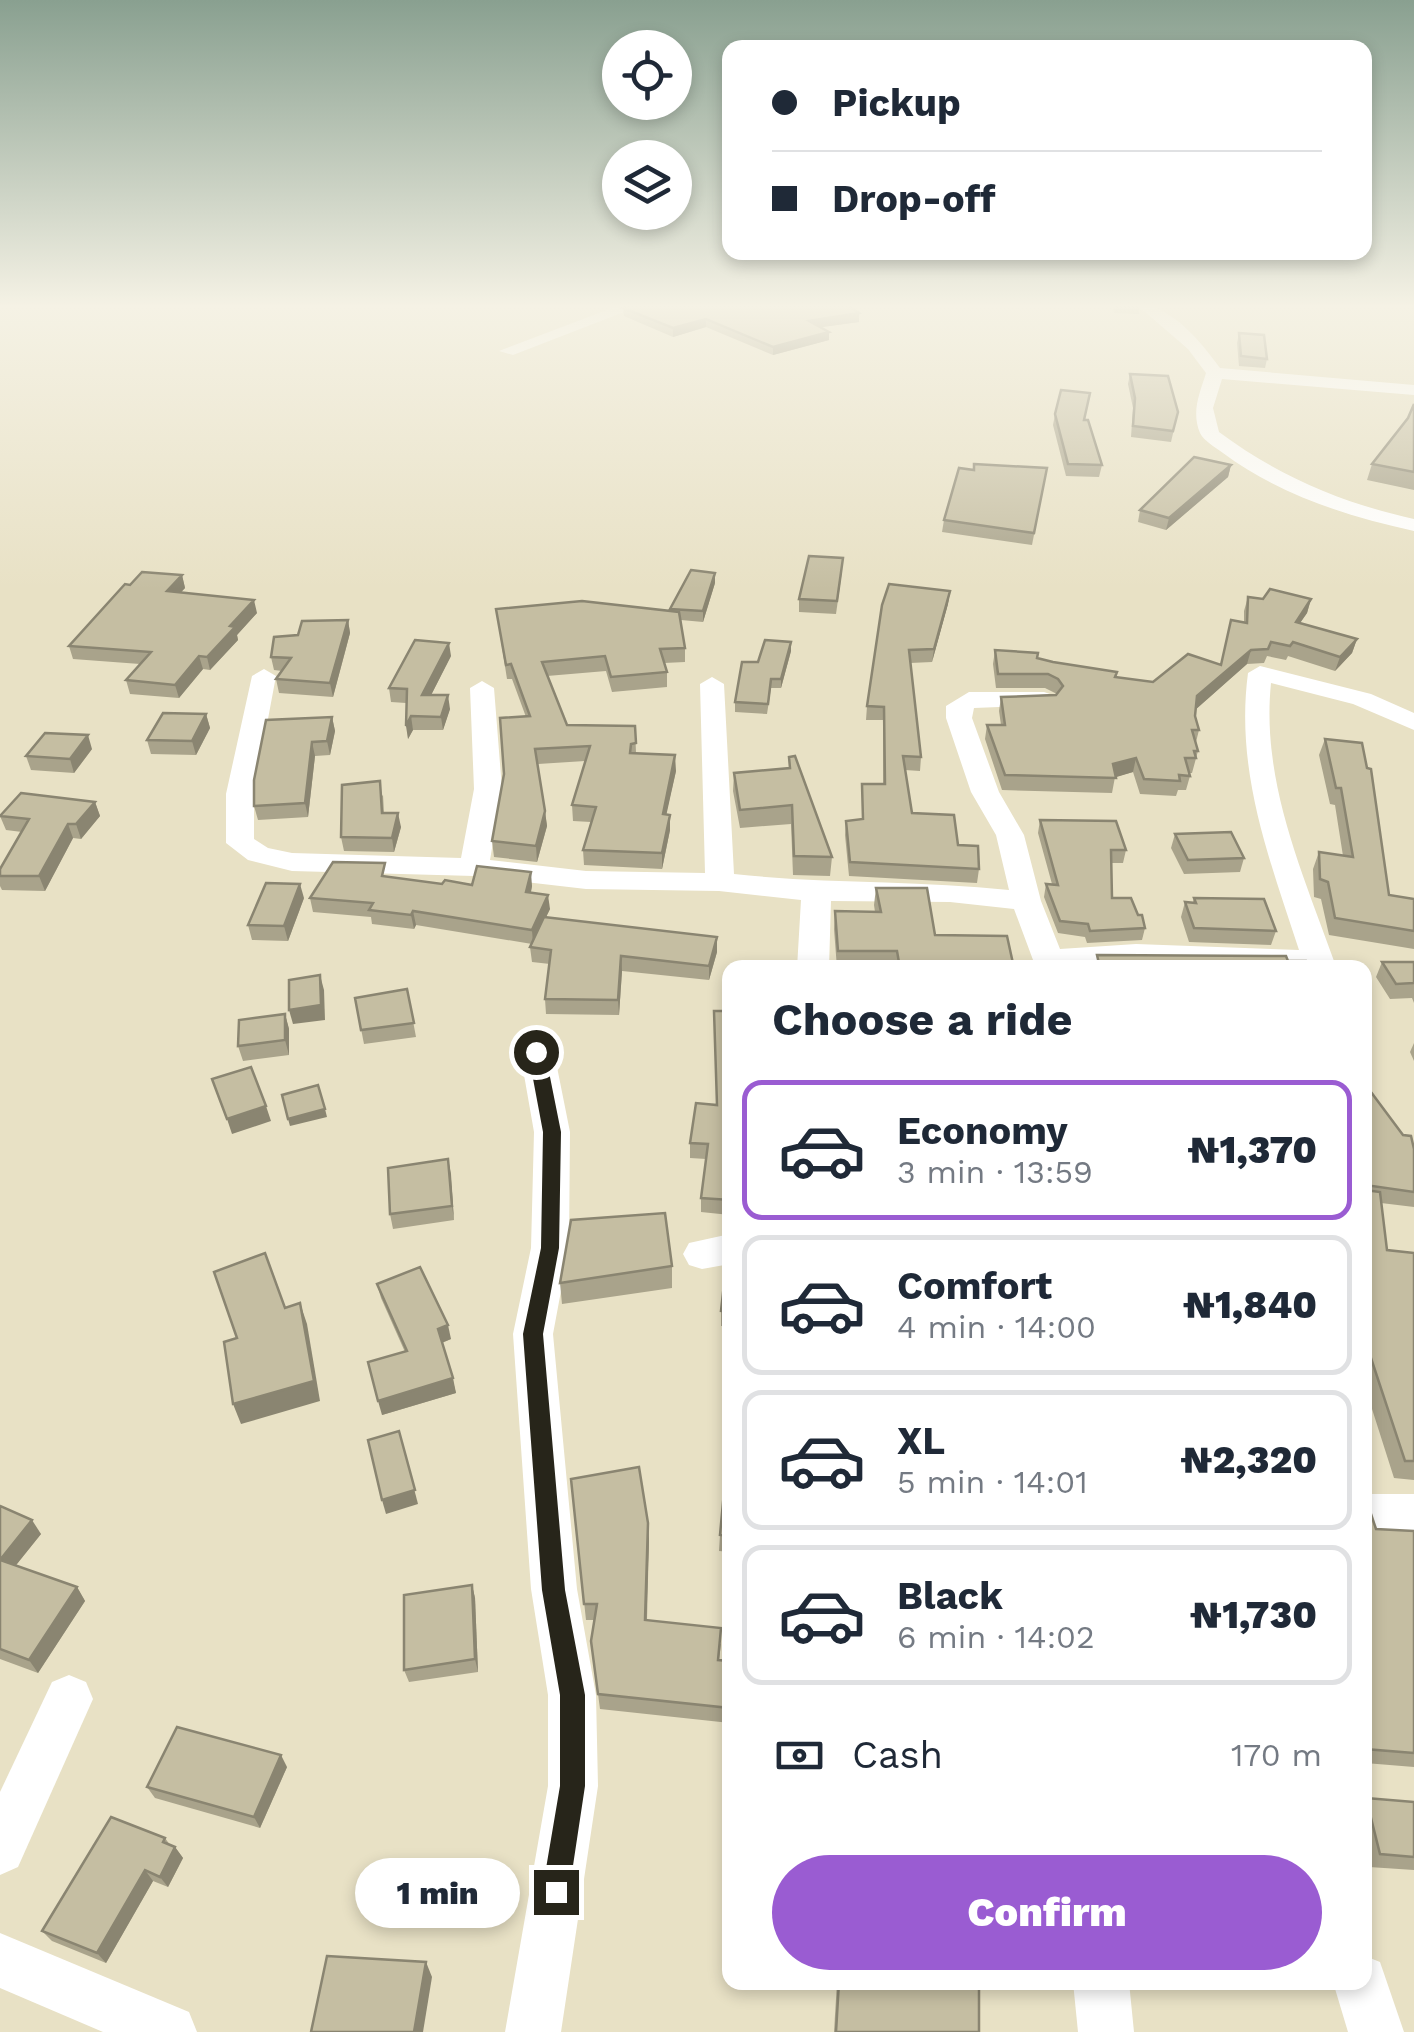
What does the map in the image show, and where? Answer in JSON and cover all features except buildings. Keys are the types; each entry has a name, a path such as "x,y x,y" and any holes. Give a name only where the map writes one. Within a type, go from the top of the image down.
{"street":[{"path":"1207,400 1201,435 1218,449 1346,509 1414,525"},
{"path":"1318,960 1262,782 1254,702 1260,673 1362,698 1414,722"},
{"path":"264,676 240,794 240,843 258,854 292,862 474,867 586,880 719,882 816,892 950,894 1026,901"},
{"path":"712,684 714,771 723,822 719,882"},
{"path":"474,867 488,789 482,688"},
{"path":"1044,700 969,700 959,706 985,792 1010,835 1026,901 1050,960"},
{"path":"812,960 816,892"},
{"path":"1086,960 1136,954 1292,960"},
{"path":"533,2032 573,1786 572,1695 554,1590 533,1334 550,1248 552,1132 536,1052"},
{"path":"1372,1515 1414,1516"},
{"path":"0,1849 69,1699"},
{"path":"0,1960 169,2032"},
{"path":"1102,1990 1106,2032"},
{"path":"1363,1990 1376,2032"}],"route":[{"path":"536,1052 552,1132 550,1248 533,1334 554,1590 572,1695 573,1786 556,1892"}]}
